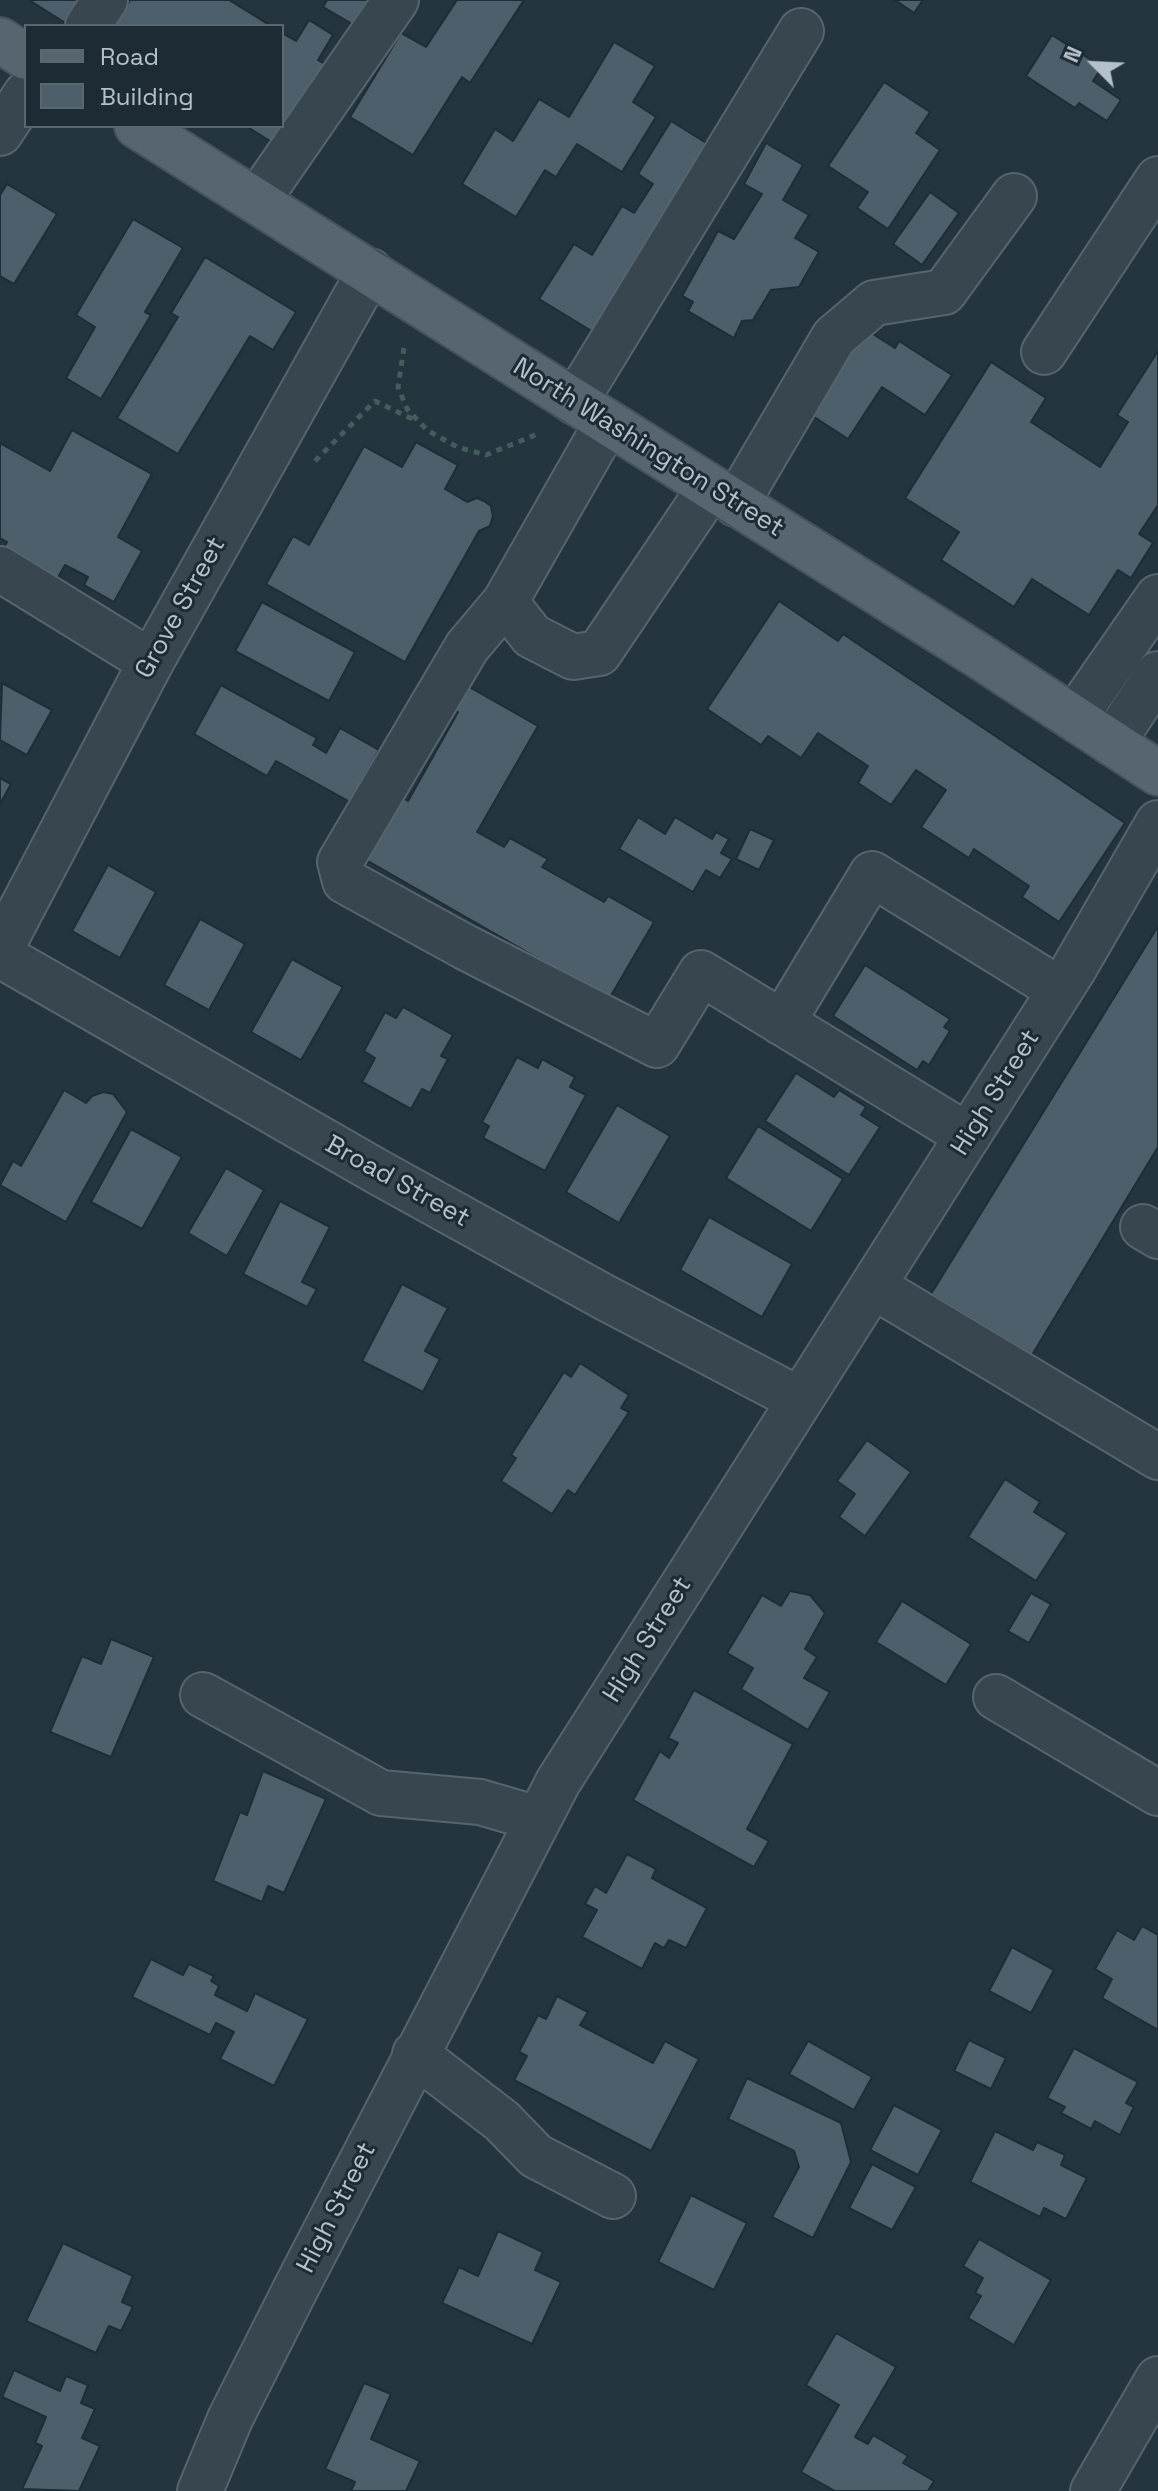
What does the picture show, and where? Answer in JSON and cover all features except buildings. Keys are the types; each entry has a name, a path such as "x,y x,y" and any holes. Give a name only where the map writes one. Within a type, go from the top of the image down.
{"main road":[{"path":"0,40 24,56"},
{"name":"North Washington Street","path":"140,128 1158,773"}],"street":[{"path":"89,24 105,0"},
{"path":"257,201 396,0"},
{"path":"801,31 591,412 505,602 467,647 340,862 345,881 465,947 657,1045 701,973 968,1136"},
{"path":"0,133 24,97"},
{"path":"1044,352 1158,179"},
{"path":"505,602 532,636 573,657 599,653 723,496 834,337 874,303 944,292 1014,196"},
{"name":"Grove Street","path":"0,952 151,662 370,271"},
{"path":"0,569 151,662"},
{"path":"1074,718 1158,597"},
{"path":"1112,743 1158,674"},
{"name":"High Street","path":"200,2491 230,2419 415,2054 558,1782 1060,990 1158,823"},
{"path":"782,1023 872,874 1060,990"},
{"name":"Broad Street","path":"0,952 391,1180 800,1400"},
{"path":"873,1286 1158,1457"},
{"path":"203,1695 381,1793 480,1802 538,1819"},
{"path":"996,1697 1158,1793"},
{"path":"415,2054 502,2121 536,2156 613,2196"},
{"path":"1093,2491 1158,2379"}],"path":[{"path":"404,348 398,387 407,409 427,430 457,447 486,455 540,433"},
{"path":"306,457 319,460 375,401 416,418"}]}
